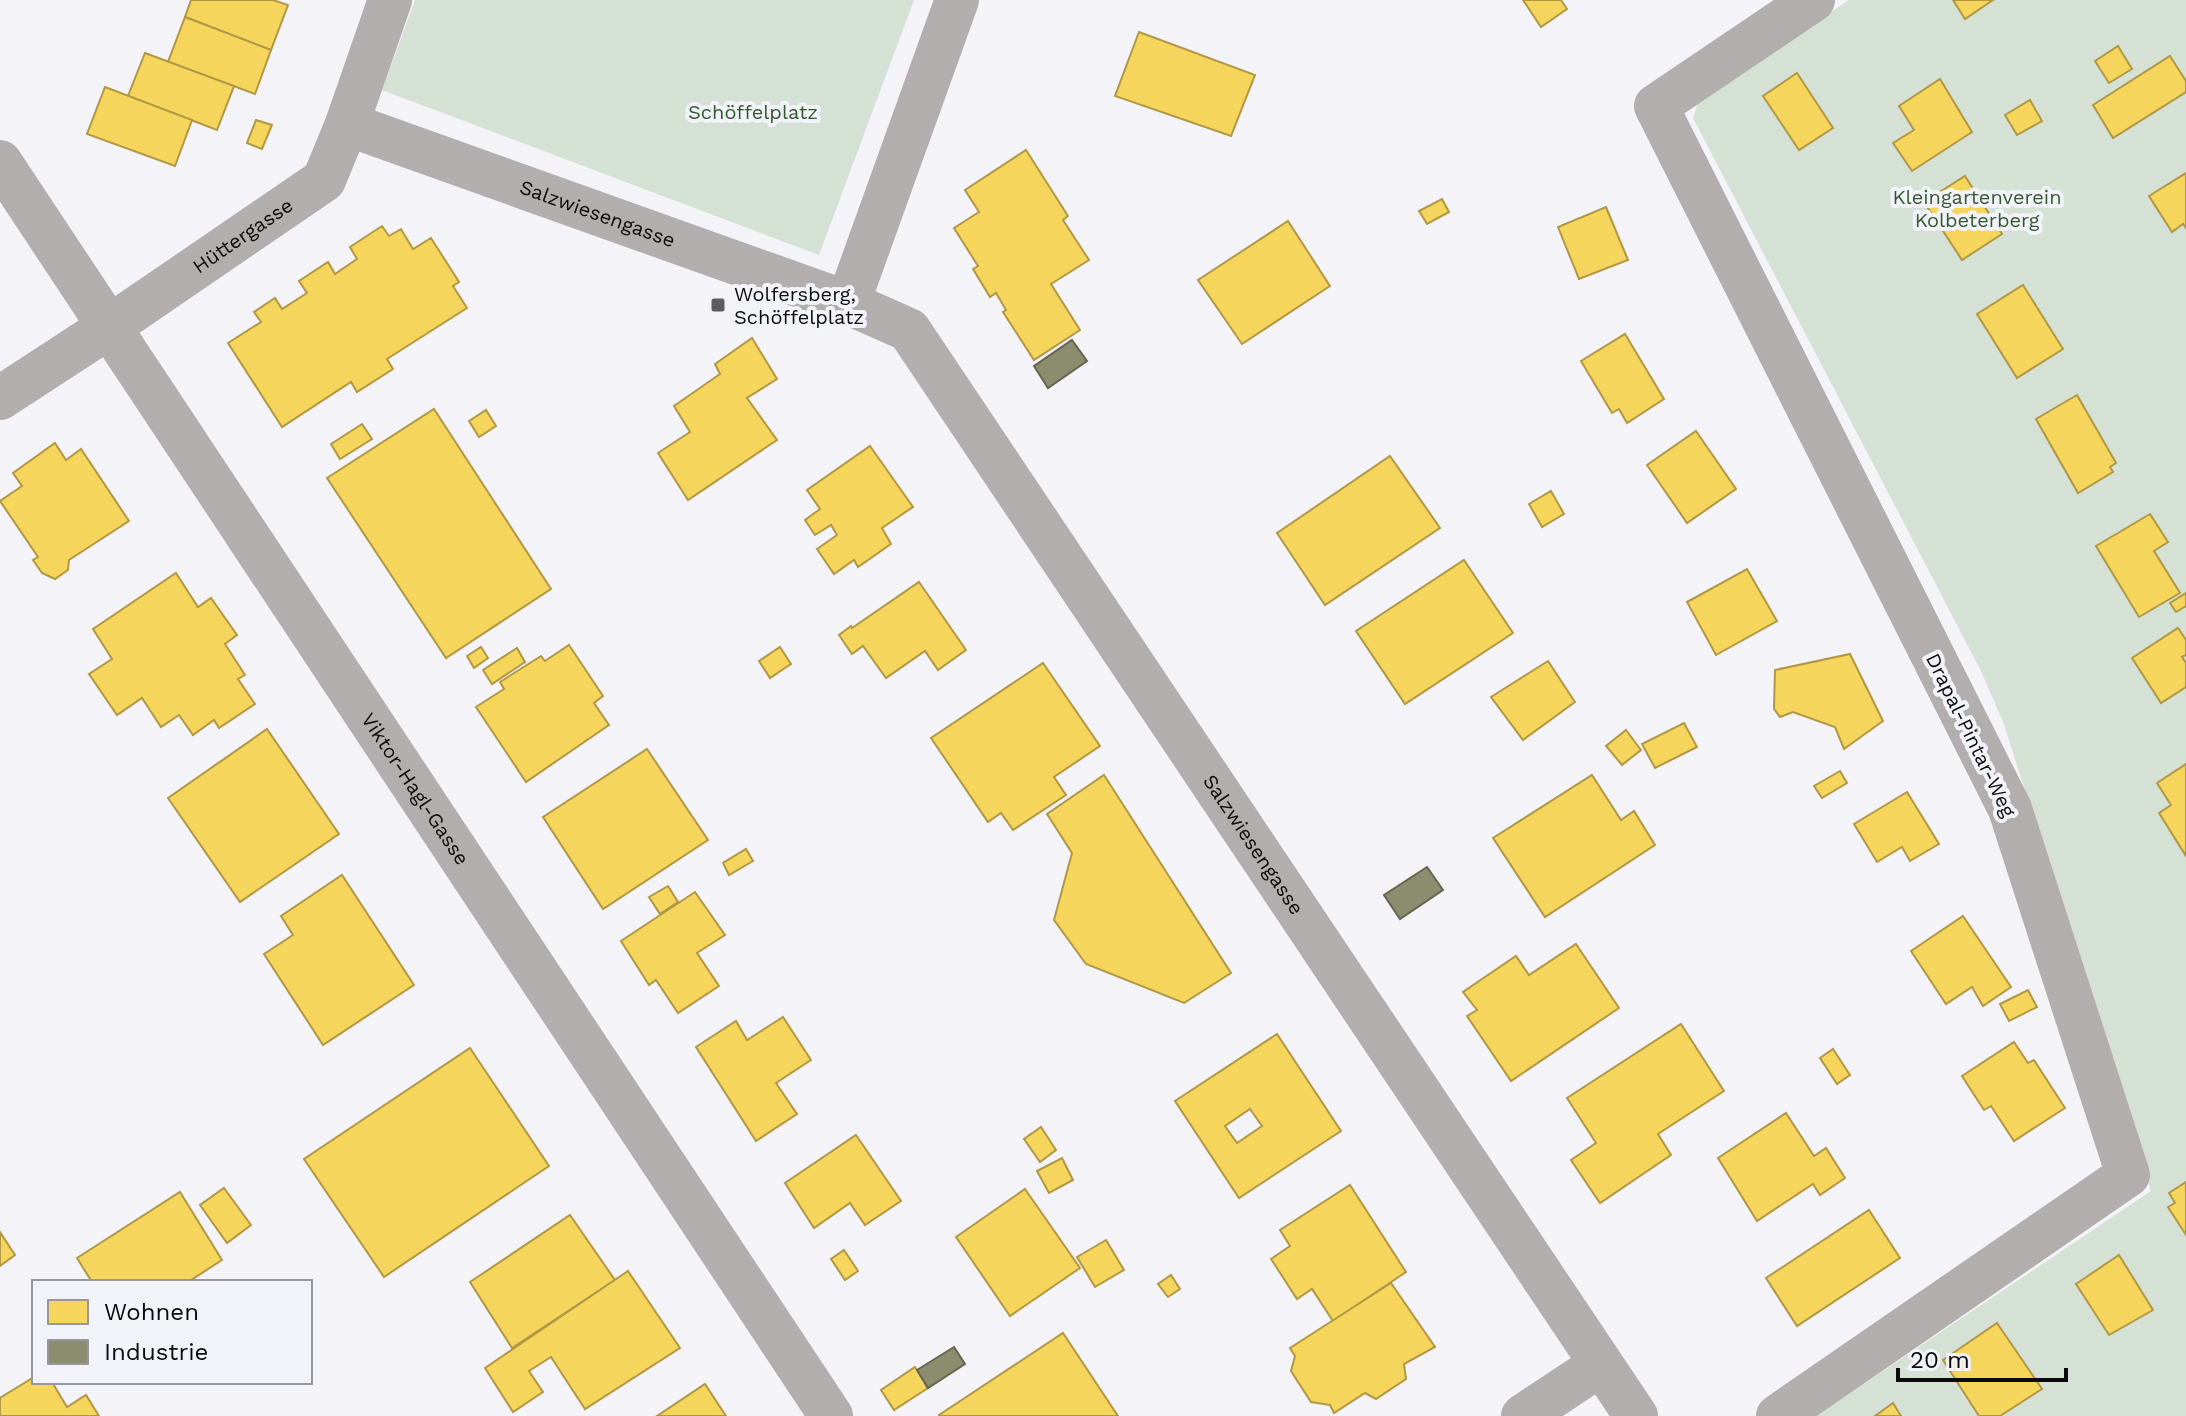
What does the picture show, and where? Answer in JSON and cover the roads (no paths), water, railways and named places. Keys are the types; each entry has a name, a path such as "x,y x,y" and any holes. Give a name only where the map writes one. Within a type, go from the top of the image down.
{"street":[{"name":"Hüttergasse","path":"0,398 324,180 390,0"},
{"path":"848,303 957,0"},
{"name":"Drapal-Pintar-Weg","path":"1778,1416 2128,1175 2010,809 1656,106 1813,0"},
{"name":"Salzwiesengasse","path":"347,124 848,303 909,330 1636,1416"},
{"name":"Viktor-Hagl-Gasse","path":"0,162 831,1416"},
{"path":"1523,1416 1600,1365"}],"place":[{"name":"Wolfersberg, Schöffelplatz","path":"718,305"}],"park label":[{"name":"Schöffelplatz","path":"753,112"},
{"name":"Kleingartenverein Kolbeterberg","path":"1977,208"}]}
